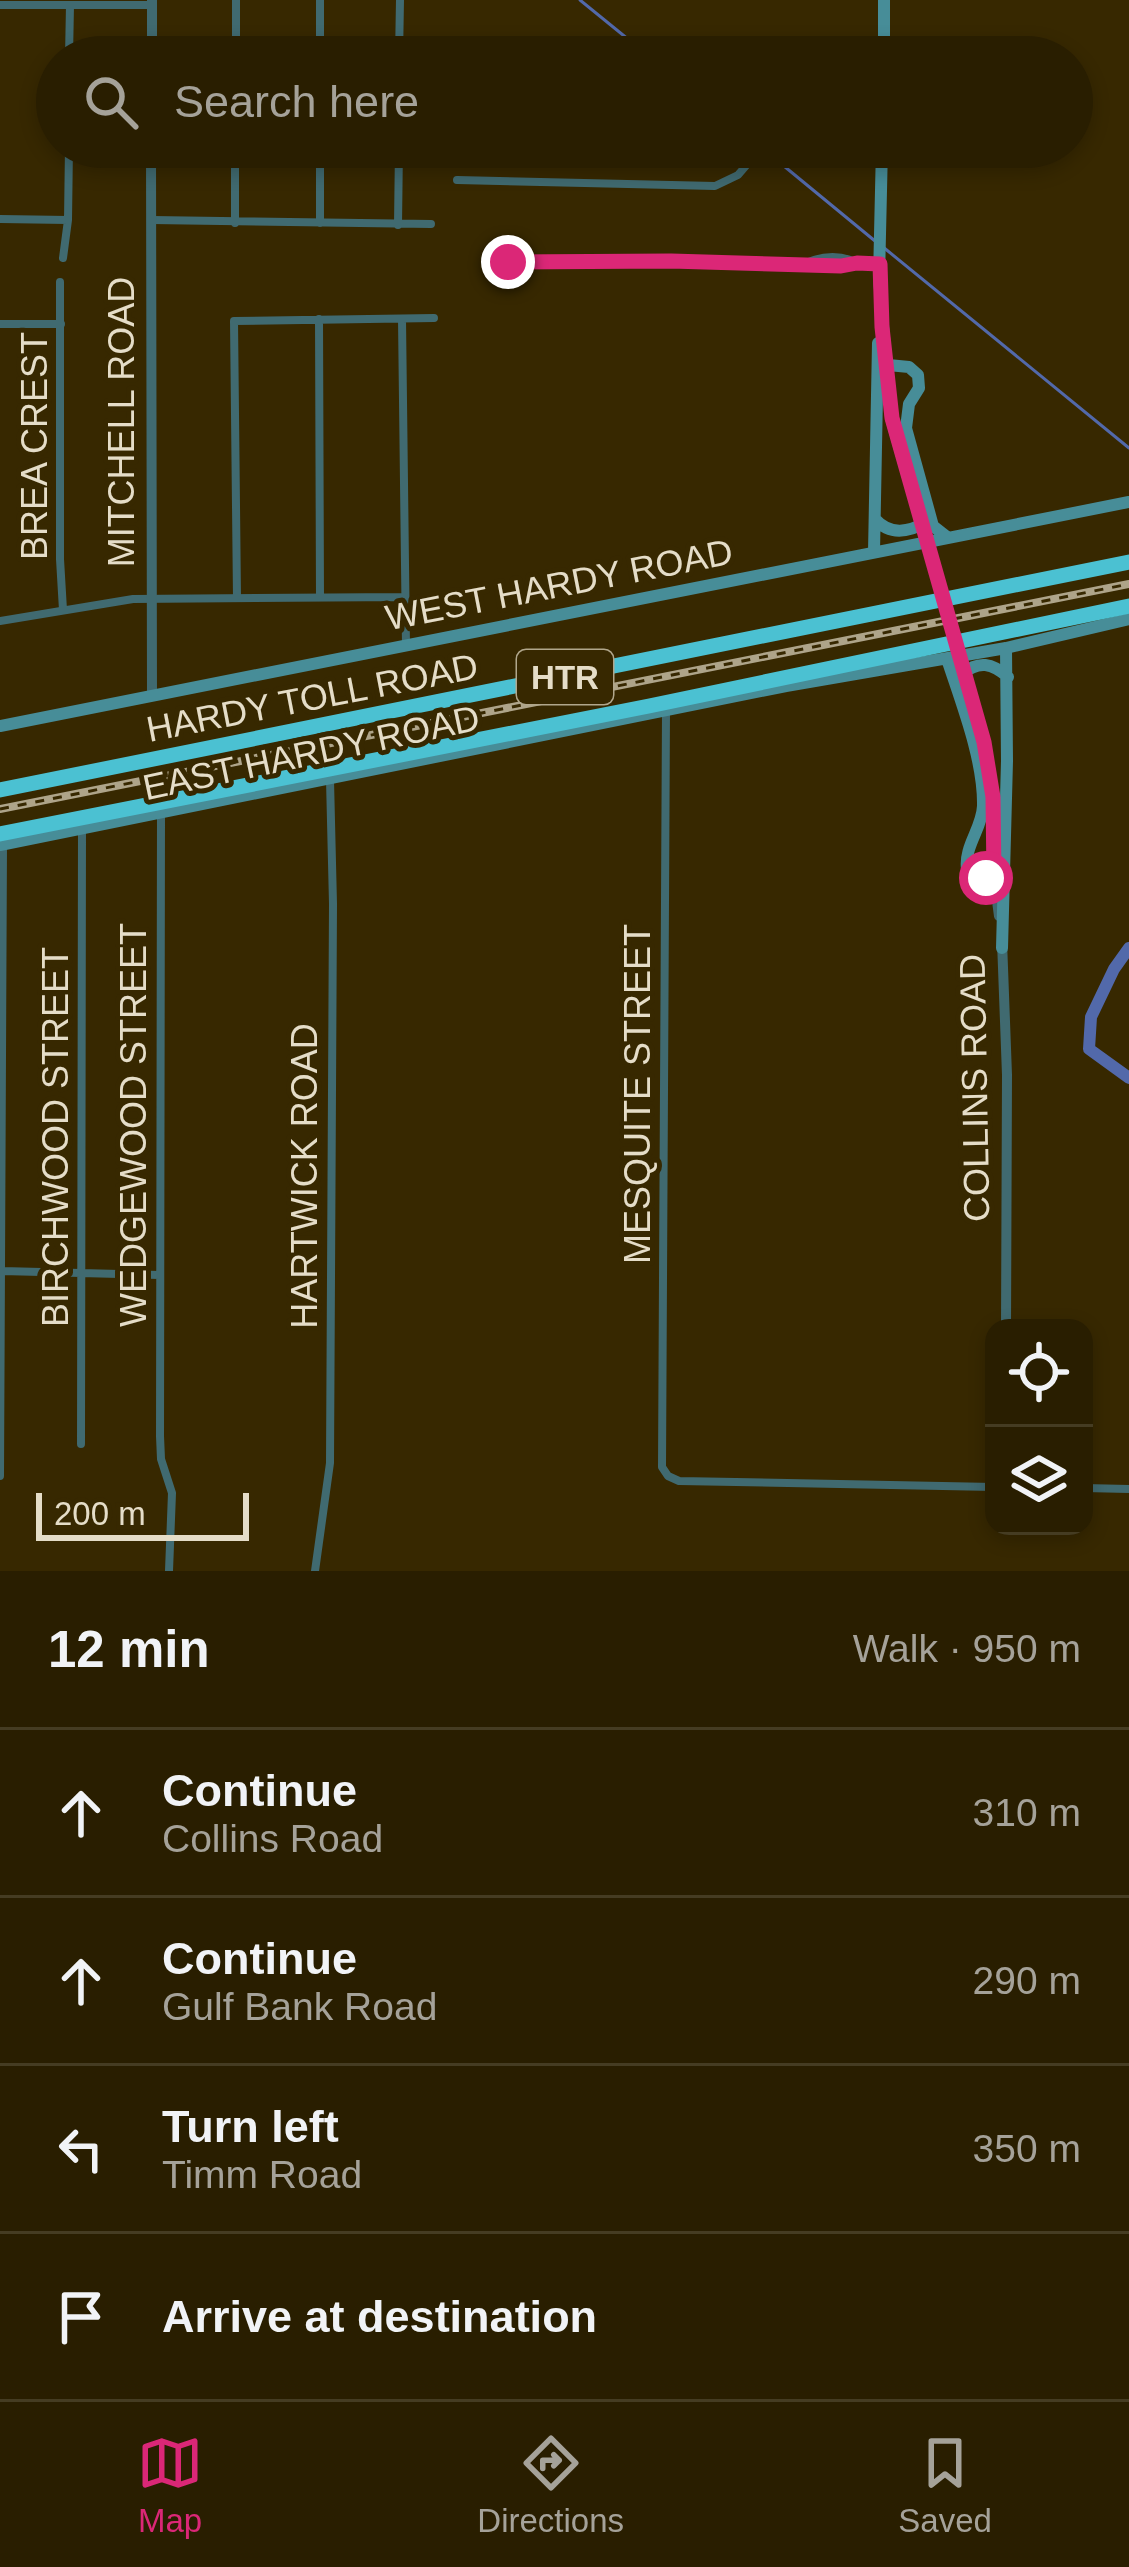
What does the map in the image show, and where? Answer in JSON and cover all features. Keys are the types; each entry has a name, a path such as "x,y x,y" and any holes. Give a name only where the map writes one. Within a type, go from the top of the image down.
{"highway":[{"name":"HARDY TOLL ROAD","path":"0,790 1129,562"},
{"name":"HARDY TOLL ROAD","path":"1,841 1129,606"}],"main road":[{"path":"884,0 884,36"},
{"path":"874,552 882,364 882,168"},
{"path":"882,364 908,480 991,771 1003,948"},
{"path":"882,364 909,367 918,375 919,388 906,428 929,514 937,532 949,538"},
{"name":"WEST HARDY ROAD","path":"0,726 1129,502"},
{"path":"875,518 883,528 896,532 922,525 929,514"},
{"name":"EAST HARDY ROAD","path":"1,841 82,830 666,710 1006,648 1129,619"},
{"path":"999,878 1006,648"},
{"path":"947,659 977,760 983,805 979,830 965,859 967,869 980,878 999,878"},
{"path":"957,690 959,676 968,668 995,666 1008,677"}],"street":[{"path":"236,0 236,36"},
{"path":"320,0 320,36"},
{"path":"399,36 400,0"},
{"path":"0,5 152,3 152,36"},
{"path":"69,36 70,5"},
{"path":"63,258 68,168"},
{"name":"MITCHELL ROAD","path":"151,168 152,696"},
{"path":"235,168 235,223"},
{"path":"320,168 320,224"},
{"path":"398,225 399,168"},
{"path":"457,180 716,187 743,168"},
{"path":"0,219 68,220"},
{"path":"150,220 431,224"},
{"path":"508,262 804,263 828,256 880,266"},
{"name":"BREA CREST","path":"60,282 63,610"},
{"path":"402,319 406,646"},
{"path":"237,598 234,321 434,319"},
{"path":"319,320 320,597"},
{"path":"0,324 61,324"},
{"path":"0,621 133,599 404,597"},
{"name":"MESQUITE STREET","path":"666,710 662,1467 680,1481 985,1487"},
{"name":"HARTWICK ROAD","path":"314,1571 330,1462 330,780"},
{"name":"WEDGEWOOD STREET","path":"160,813 160,1436 161,1459 172,1493 169,1571"},
{"name":"BIRCHWOOD STREET","path":"81,1444 82,830"},
{"path":"0,1476 1,841"},
{"name":"COLLINS ROAD","path":"1003,948 1006,1319"},
{"path":"2,1271 159,1275"},
{"path":"1093,1488 1129,1489"}],"waterway":[{"path":"580,0 624,36"},
{"path":"786,168 875,241"},
{"path":"883,247 1129,448"},
{"path":"1129,948 1091,1017 1089,1049 1129,1078"}],"railway":[{"path":"0,809 1129,584"}],"route":[{"path":"508,262 880,264 887,385 898,448 991,771 994,878 986,878"}]}
